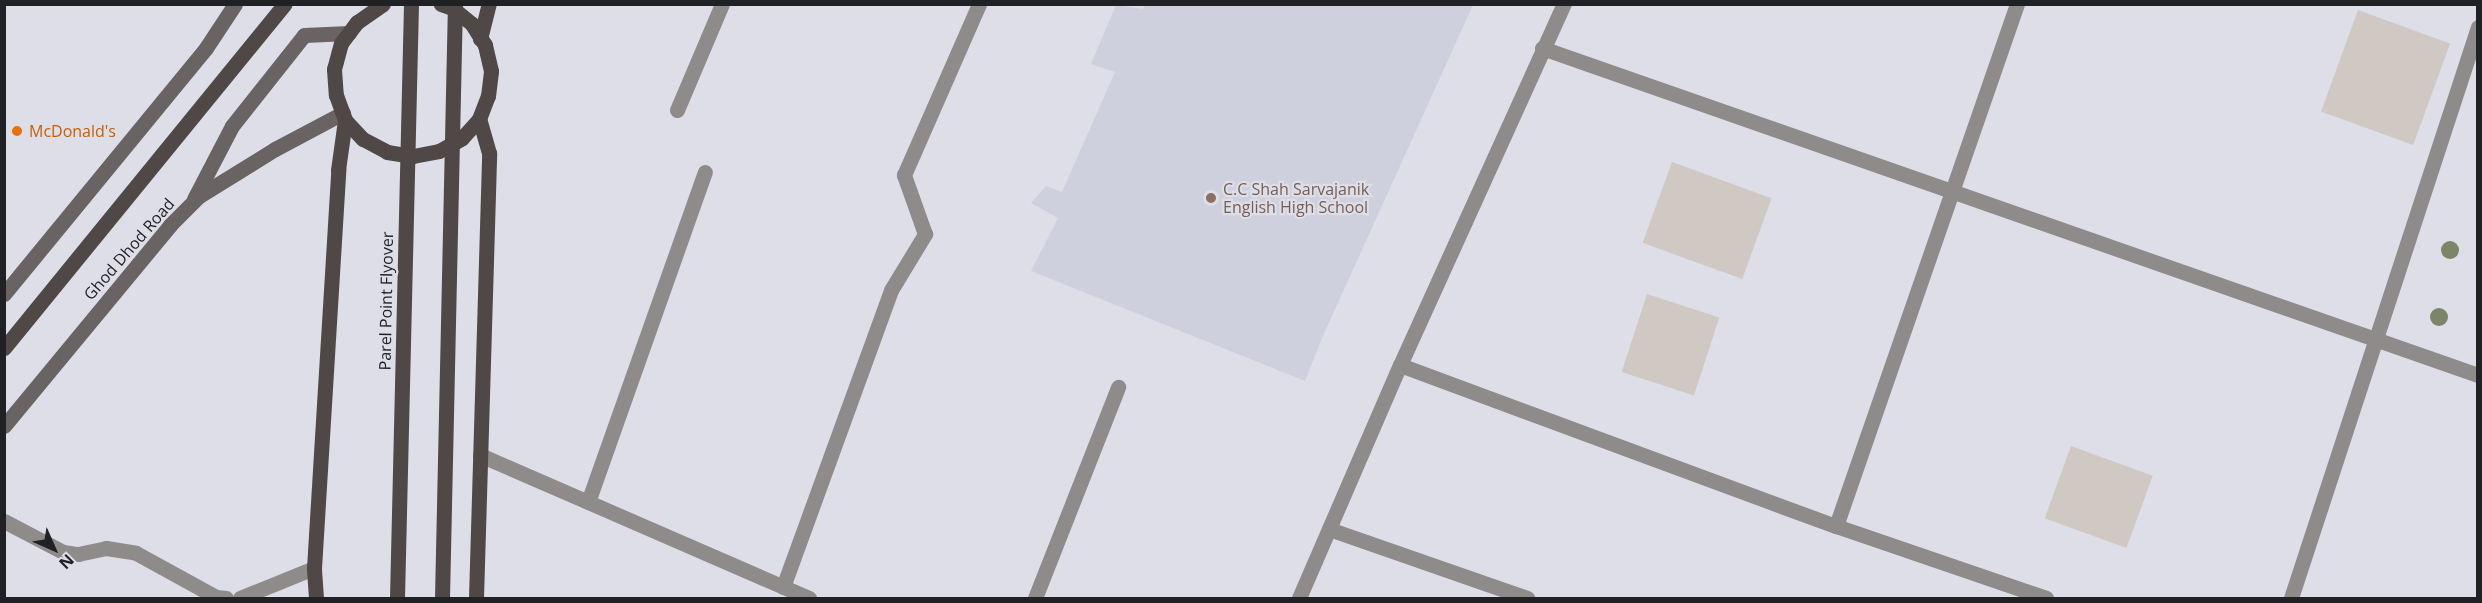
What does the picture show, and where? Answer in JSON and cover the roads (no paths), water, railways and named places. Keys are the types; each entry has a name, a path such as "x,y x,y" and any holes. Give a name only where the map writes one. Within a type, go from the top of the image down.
{"main road":[{"path":"4,294 206,48 235,4"},
{"path":"4,348 285,4"},
{"path":"353,27 356,4"},
{"path":"383,4 353,27 341,43 334,69 336,95 344,116 363,139 387,152 412,156 439,151 462,138 479,119 488,96 491,70 485,45 472,24 452,8 441,4"},
{"name":"Parel Point Flyover","path":"397,598 411,4"},
{"path":"442,598 455,4"},
{"path":"480,39 489,4"},
{"path":"190,206 232,126 304,35 353,27"},
{"path":"316,598 314,568 338,170 344,116"},
{"name":"Ghod Dhod Road","path":"4,426 170,225 199,196 275,149 344,116"},
{"path":"476,598 489,153 479,119"}],"street":[{"path":"677,110 722,4"},
{"path":"783,587 891,290 925,234 904,175 979,4"},
{"path":"1299,598 1400,365 1542,48 1564,4"},
{"path":"1836,526 2017,4"},
{"path":"2291,598 2478,27"},
{"path":"1542,48 2478,375"},
{"path":"588,502 705,172"},
{"path":"1400,365 1836,526 2046,598"},
{"path":"1035,598 1118,387"},
{"path":"480,454 809,598"},
{"path":"4,521 63,552 78,554 106,548 136,553 216,597 226,598"},
{"path":"1329,529 1527,598"},
{"path":"240,598 314,568"}],"place":[{"name":"McDonald's","path":"17,131"},
{"name":"C.C Shah Sarvajanik English High School","path":"1211,198"}]}
